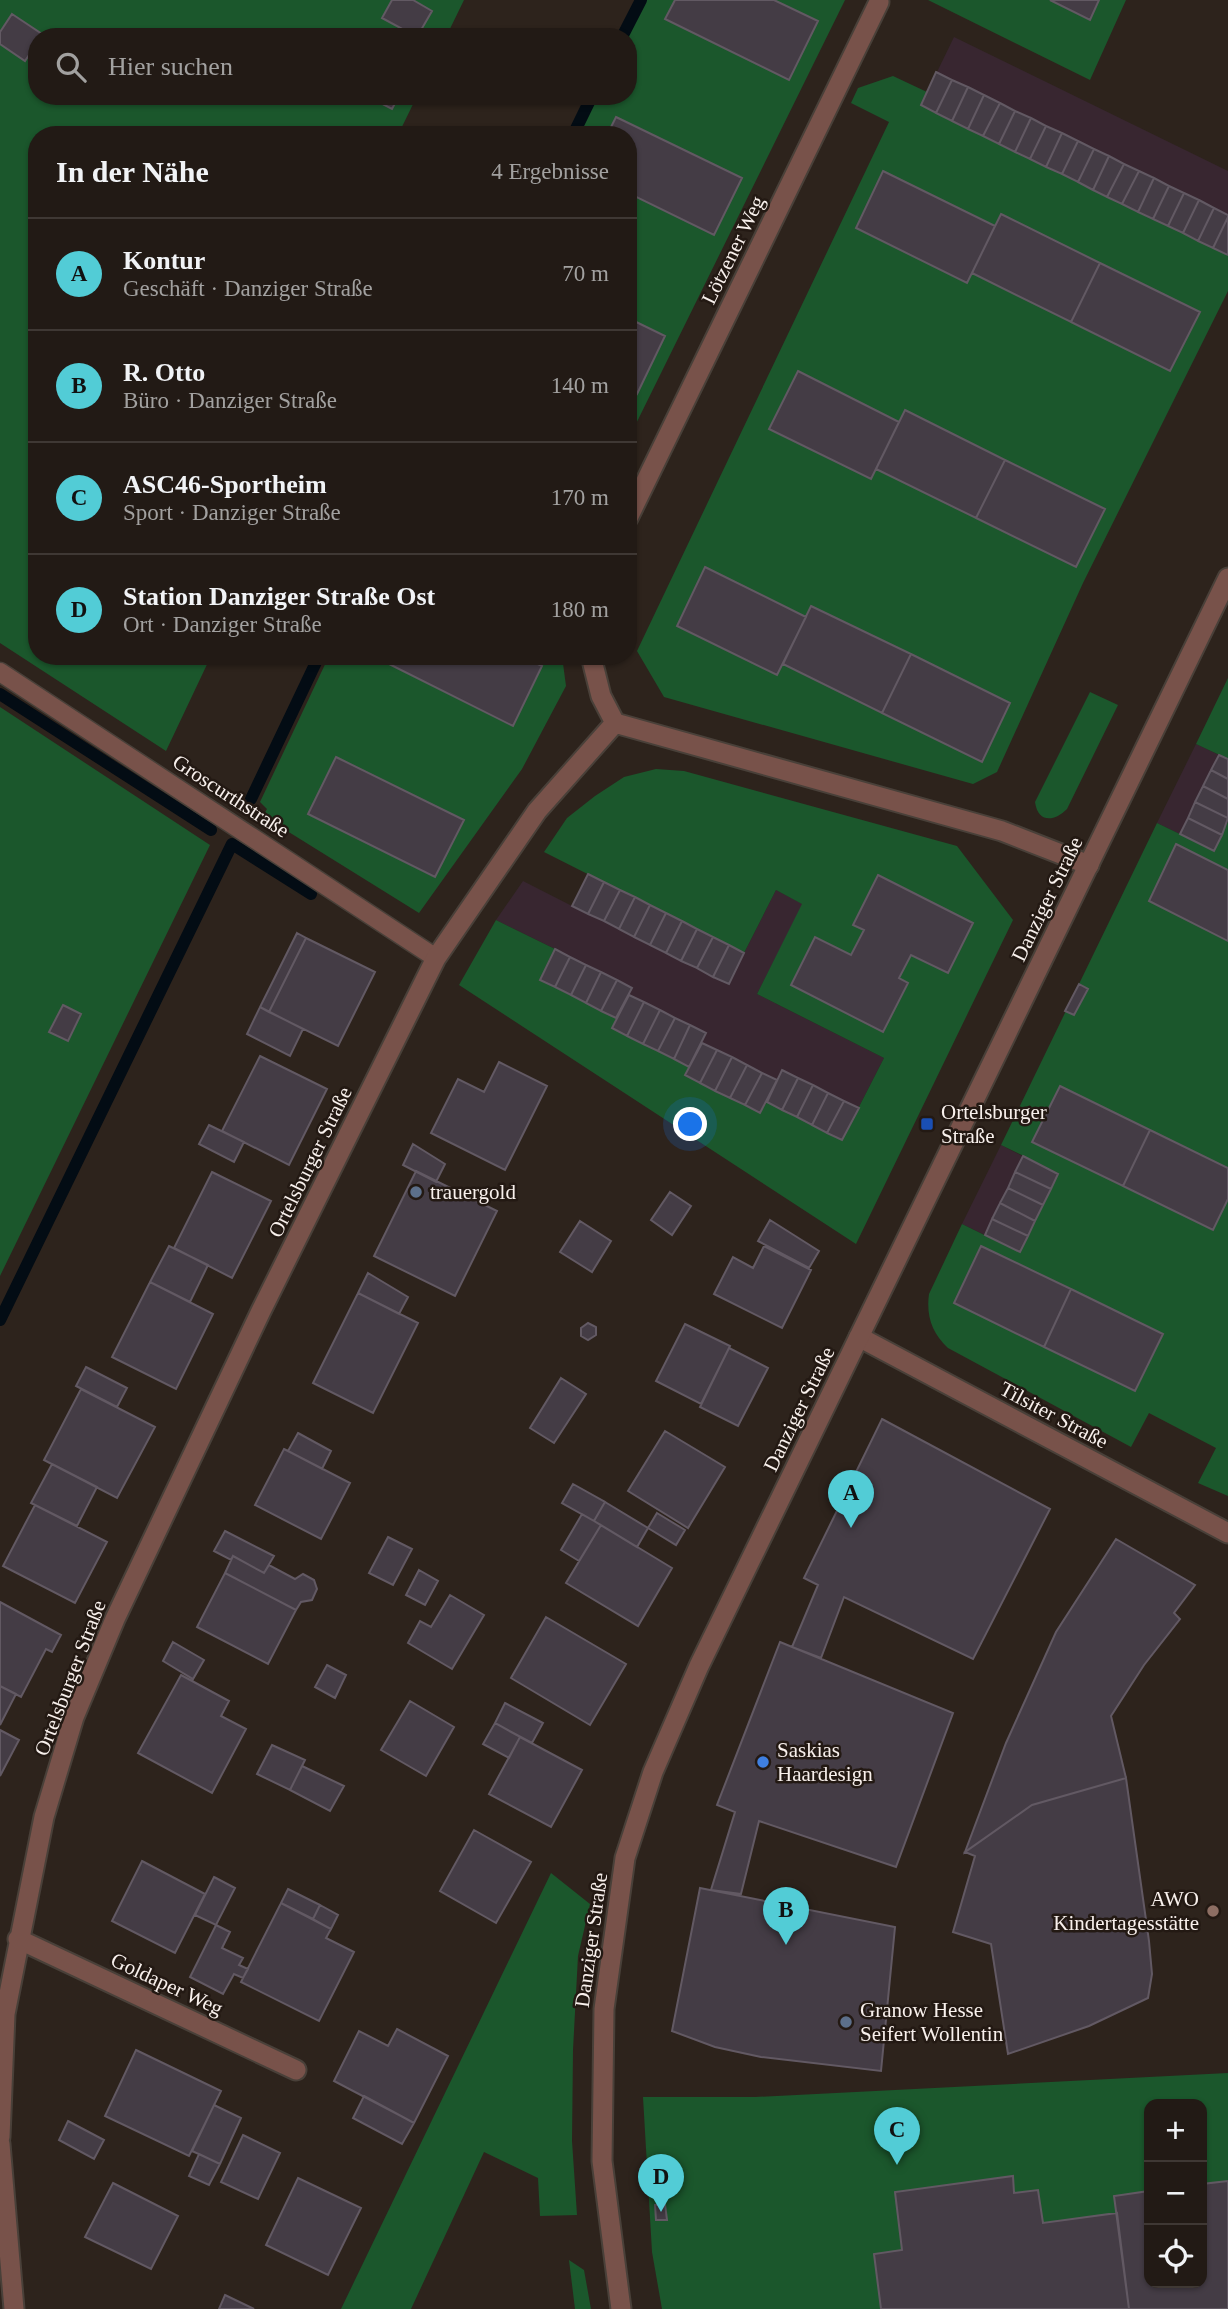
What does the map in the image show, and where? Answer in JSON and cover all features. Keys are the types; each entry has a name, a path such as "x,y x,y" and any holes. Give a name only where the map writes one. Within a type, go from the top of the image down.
{"street":[{"name":"Lötzener Weg","path":"637,499 879,2"},
{"name":"Danziger Straße","path":"621,2309 602,2161 604,2009 625,1857 653,1772 699,1666 1226,589"},
{"path":"593,665 601,696 615,723 1002,831 1089,865"},
{"name":"Ortelsburger Straße","path":"0,2137 5,2014 44,1817 74,1717 115,1619 261,1311 436,958 537,811 615,723"},
{"name":"Tilsiter Straße","path":"859,1337 1228,1533"},
{"name":"Goldaper Weg","path":"18,1939 296,2070"},
{"path":"0,2144 9,2300"}],"lane":[{"name":"Groscurthstraße","path":"0,672 436,958"}],"shaded area":[{"path":"954,37 1228,171 1228,255 921,105"},
{"path":"1196,744 1228,759 1228,822 1214,851 1157,823"},
{"path":"588,874 744,953 776,890 803,904 757,994 884,1058 842,1140 767,1102 760,1113 685,1075 689,1067 612,1028 616,1018 540,980 555,949 496,920 523,881 572,906"},
{"path":"1001,1145 1058,1174 1020,1252 962,1224"}],"green space":[{"path":"0,0 464,0 450,28 28,28 28,105 413,105 402,126 28,126 28,661 0,643"},
{"path":"643,0 845,0 637,422 637,126 581,126 591,105 637,105 637,28 629,28"},
{"path":"928,0 1126,0 1090,80"},
{"path":"893,76 927,92 921,105 1228,255 1228,291 1083,583 997,772 973,784 664,697 637,651 889,122 851,103 858,88"},
{"path":"34,665 207,665 166,751"},
{"path":"325,665 563,665 566,686 522,769 419,913 263,816 267,809 260,802"},
{"path":"1228,678 1228,759 1196,744"},
{"path":"1090,692 1118,705 1067,809 1052,818 1043,817 1039,814 1035,802"},
{"path":"0,707 210,845 0,1276"},
{"path":"656,769 684,771 957,846 1013,920 856,1244 459,985 496,920 555,949 540,980 616,1018 612,1028 689,1067 685,1075 760,1113 767,1102 842,1140 884,1058 757,994 802,904 776,890 744,953 544,852 567,818 595,796 624,777"},
{"path":"1228,822 1228,1496 1198,1483 1216,1448 1149,1413 1131,1447 948,1348 931,1324 928,1302 929,1294 962,1224 1019,1252 1058,1173 1001,1145 1157,823 1213,850"},
{"path":"551,1873 590,1904 578,1956 573,2050 572,2141 577,2215 540,2216 538,2178 484,2152 411,2309 341,2309"},
{"path":"1228,2073 1228,2309 662,2309 652,2252 643,2097 755,2097"},
{"path":"569,2260 584,2270 591,2309 575,2309"}],"building":[{"path":"392,0 413,0 432,11 422,28 400,28 382,18"},
{"path":"675,0 774,0 818,21 789,80 665,19"},
{"path":"1050,0 1099,0 1090,20"},
{"path":"12,14 33,28 28,28 28,56 25,61 0,44 0,32"},
{"path":"936,72 952,80 936,113 921,105"},
{"path":"952,80 968,87 952,121 936,113"},
{"path":"968,87 984,95 968,129 952,121"},
{"path":"984,95 1000,103 983,136 968,129"},
{"path":"1000,103 1015,111 999,144 983,136"},
{"path":"1015,111 1031,118 1015,152 999,144"},
{"path":"616,117 635,126 612,126"},
{"path":"1031,118 1046,126 1030,159 1015,152"},
{"path":"1046,126 1062,133 1046,167 1030,159"},
{"path":"637,127 742,178 714,235 637,197"},
{"path":"1062,133 1078,141 1062,174 1046,167"},
{"path":"1078,141 1094,149 1078,182 1062,174"},
{"path":"1094,149 1109,156 1093,190 1078,182"},
{"path":"1109,156 1124,164 1107,197 1093,190"},
{"path":"1124,164 1139,171 1122,204 1107,197"},
{"path":"883,171 995,226 967,283 856,228"},
{"path":"1139,171 1154,178 1138,212 1122,204"},
{"path":"1154,178 1169,186 1153,219 1138,212"},
{"path":"1169,186 1184,193 1168,226 1153,219"},
{"path":"1184,193 1199,200 1183,233 1168,226"},
{"path":"1199,200 1214,208 1198,241 1183,233"},
{"path":"1214,208 1228,217 1213,248 1198,241"},
{"path":"1001,214 1100,263 1071,322 972,273"},
{"path":"1228,217 1228,255 1213,248"},
{"path":"1100,263 1200,312 1170,371 1071,322"},
{"path":"637,322 665,336 637,394"},
{"path":"798,371 899,422 871,479 769,429"},
{"path":"905,410 1005,460 976,518 876,469"},
{"path":"1005,460 1105,509 1076,567 976,518"},
{"path":"705,567 806,617 777,675 677,626"},
{"path":"811,606 911,654 882,713 783,664"},
{"path":"911,654 1010,703 982,762 882,713"},
{"path":"391,665 542,666 513,726"},
{"path":"1219,755 1228,759 1228,779 1211,770"},
{"path":"336,757 464,820 435,877 308,814"},
{"path":"1211,770 1228,779 1228,799 1203,786"},
{"path":"1203,786 1228,799 1228,818 1195,802"},
{"path":"1195,802 1228,818 1222,835 1188,818"},
{"path":"1188,818 1222,835 1214,851 1180,834"},
{"path":"1176,844 1228,870 1228,941 1149,901"},
{"path":"588,874 604,882 588,914 572,906"},
{"path":"878,875 973,923 948,973 911,955 899,978 908,983 883,1032 791,985 815,937 851,955 864,930 853,925"},
{"path":"604,882 620,890 604,921 588,914"},
{"path":"620,890 635,897 619,929 604,921"},
{"path":"635,897 650,905 634,937 619,929"},
{"path":"650,905 666,913 650,945 634,937"},
{"path":"666,913 682,921 666,953 650,945"},
{"path":"682,921 697,929 681,961 666,953"},
{"path":"697,929 713,937 697,968 681,961"},
{"path":"297,933 306,938 269,1012 260,1007"},
{"path":"713,937 729,945 713,977 697,968"},
{"path":"306,938 375,972 338,1046 269,1012"},
{"path":"729,945 744,953 729,984 713,977"},
{"path":"555,949 570,957 555,987 540,980"},
{"path":"570,957 586,965 571,995 555,987"},
{"path":"586,965 601,972 586,1003 571,995"},
{"path":"601,972 617,980 601,1011 586,1003"},
{"path":"617,980 632,988 616,1018 601,1011"},
{"path":"1079,984 1088,989 1074,1015 1065,1011"},
{"path":"629,995 644,1002 627,1036 612,1028"},
{"path":"644,1002 660,1010 643,1044 627,1036"},
{"path":"63,1005 81,1014 68,1041 49,1032"},
{"path":"260,1007 303,1029 290,1056 247,1034"},
{"path":"660,1010 675,1018 658,1051 643,1044"},
{"path":"675,1018 690,1025 674,1059 658,1051"},
{"path":"690,1025 706,1033 689,1067 674,1059"},
{"path":"702,1043 717,1050 700,1083 685,1075"},
{"path":"717,1050 732,1057 715,1091 700,1083"},
{"path":"260,1056 327,1089 289,1165 222,1131"},
{"path":"732,1057 747,1065 730,1098 715,1091"},
{"path":"499,1062 547,1086 505,1170 431,1133 458,1079 484,1092"},
{"path":"747,1065 762,1073 745,1105 730,1098"},
{"path":"782,1070 798,1078 782,1110 767,1102"},
{"path":"762,1073 777,1080 760,1113 745,1105"},
{"path":"798,1078 813,1085 797,1117 782,1110"},
{"path":"813,1085 828,1093 812,1125 797,1117"},
{"path":"1060,1086 1150,1130 1123,1186 1032,1142"},
{"path":"828,1093 844,1101 827,1133 812,1125"},
{"path":"844,1101 859,1108 842,1140 827,1133"},
{"path":"209,1125 244,1142 234,1162 199,1144"},
{"path":"1150,1130 1228,1168 1228,1199 1213,1230 1123,1186"},
{"path":"413,1144 445,1164 436,1182 403,1165"},
{"path":"1023,1156 1058,1174 1051,1189 1015,1172"},
{"path":"416,1171 497,1211 455,1296 374,1256"},
{"path":"212,1172 271,1201 232,1278 174,1248"},
{"path":"1015,1172 1051,1189 1043,1205 1008,1188"},
{"path":"1008,1188 1043,1205 1035,1221 1000,1203"},
{"path":"670,1192 691,1206 672,1235 651,1220"},
{"path":"1000,1203 1035,1221 1028,1236 992,1219"},
{"path":"992,1219 1028,1236 1020,1252 985,1235"},
{"path":"770,1220 819,1251 809,1268 758,1241"},
{"path":"580,1221 611,1241 592,1272 560,1252"},
{"path":"169,1246 208,1265 190,1302 150,1282"},
{"path":"764,1246 811,1270 782,1328 714,1294 733,1257 753,1268"},
{"path":"981,1246 1071,1289 1044,1347 954,1303"},
{"path":"368,1273 408,1297 399,1314 358,1293"},
{"path":"150,1282 213,1314 176,1389 112,1357"},
{"path":"1071,1289 1163,1334 1135,1391 1044,1347"},
{"path":"358,1293 418,1323 373,1413 313,1383"},
{"path":"588,1323 596,1327 596,1335 588,1340 581,1336 581,1328"},
{"path":"685,1324 730,1346 701,1404 656,1381"},
{"path":"729,1348 768,1368 738,1426 700,1407"},
{"path":"86,1367 127,1388 117,1407 76,1386"},
{"path":"561,1378 586,1394 554,1443 530,1428"},
{"path":"81,1389 155,1427 117,1498 44,1460"},
{"path":"882,1419 1050,1509 973,1659 844,1597 821,1658 792,1647 818,1585 804,1578"},
{"path":"665,1431 725,1467 688,1528 628,1491"},
{"path":"298,1433 331,1451 322,1469 288,1451"},
{"path":"284,1449 350,1483 321,1539 255,1505"},
{"path":"52,1464 97,1487 77,1526 31,1503"},
{"path":"573,1484 605,1502 594,1521 562,1503"},
{"path":"605,1502 648,1528 637,1547 594,1521"},
{"path":"35,1505 107,1542 75,1603 3,1566"},
{"path":"657,1513 685,1530 676,1545 648,1528"},
{"path":"582,1514 601,1525 579,1561 561,1550"},
{"path":"601,1525 672,1568 638,1626 566,1583"},
{"path":"225,1531 274,1556 264,1573 233,1556 231,1560 214,1551"},
{"path":"388,1537 412,1549 393,1585 369,1573"},
{"path":"1116,1539 1195,1585 1174,1613 1180,1619 1144,1665 1111,1716 1126,1778 1032,1805 965,1852 1006,1743 1056,1632"},
{"path":"233,1556 264,1573 269,1565 295,1579 303,1574 314,1580 317,1589 312,1600 301,1602 296,1610 225,1573"},
{"path":"419,1570 438,1581 425,1605 406,1595"},
{"path":"225,1573 296,1610 268,1664 197,1627"},
{"path":"450,1595 484,1615 452,1669 408,1643 420,1621 431,1627"},
{"path":"0,1602 61,1635 52,1652 46,1649 21,1697 0,1686"},
{"path":"546,1617 626,1664 590,1725 511,1678"},
{"path":"173,1642 204,1660 193,1679 163,1661"},
{"path":"780,1642 953,1713 896,1867 759,1821 741,1894 711,1890 735,1812 717,1805"},
{"path":"327,1665 346,1675 335,1698 315,1687"},
{"path":"181,1675 229,1701 221,1716 246,1729 212,1793 138,1753"},
{"path":"0,1686 16,1694 0,1725"},
{"path":"410,1701 454,1727 426,1776 381,1750"},
{"path":"505,1703 543,1723 532,1743 495,1723"},
{"path":"495,1723 520,1737 509,1758 483,1744"},
{"path":"0,1730 19,1740 0,1776"},
{"path":"520,1737 582,1770 551,1827 489,1794"},
{"path":"272,1745 305,1760 290,1790 257,1774"},
{"path":"302,1766 344,1786 330,1811 290,1790"},
{"path":"1126,1778 1149,1941 1152,1974 1148,1998 1089,2026 1008,2054 991,1944 953,1932 975,1856 965,1852 1032,1805"},
{"path":"474,1830 531,1862 496,1923 440,1891"},
{"path":"142,1861 205,1894 175,1953 112,1921"},
{"path":"214,1877 235,1888 216,1925 195,1915"},
{"path":"700,1888 895,1927 881,2071 761,2057 715,2047 672,2031"},
{"path":"288,1889 320,1905 313,1919 281,1903"},
{"path":"281,1903 331,1929 326,1938 354,1952 319,2021 241,1982"},
{"path":"320,1905 338,1915 331,1929 313,1919"},
{"path":"216,1925 230,1932 222,1948 243,1958 239,1965 248,1969 243,1978 234,1974 223,1994 190,1977"},
{"path":"397,2029 448,2056 414,2123 334,2081 359,2031 388,2046"},
{"path":"136,2050 221,2091 189,2156 105,2116"},
{"path":"364,2096 414,2123 402,2144 353,2118"},
{"path":"214,2105 241,2118 220,2164 192,2151"},
{"path":"68,2121 104,2140 94,2159 59,2140"},
{"path":"243,2135 280,2153 258,2199 221,2182"},
{"path":"199,2154 220,2164 209,2185 189,2176"},
{"path":"1013,2176 1014,2193 1038,2190 1043,2223 1117,2213 1129,2309 881,2309 874,2254 902,2250 895,2192"},
{"path":"298,2178 361,2208 328,2275 266,2245"},
{"path":"1228,2181 1228,2309 1129,2309 1114,2196 1144,2192 1144,2288 1207,2288 1207,2183"},
{"path":"113,2183 178,2216 151,2269 85,2237"},
{"path":"665,2204 667,2220 656,2220 655,2205"},
{"path":"225,2295 254,2309 219,2309"}],"waterway":[{"path":"627,28 641,0"},
{"path":"577,126 588,105"},
{"path":"251,799 315,665"},
{"path":"0,694 211,830"},
{"path":"0,1320 232,844 311,894"}],"place":[{"name":"Ortelsburger Straße","path":"927,1124"},
{"name":"trauergold","path":"416,1192"},
{"name":"Kontur","path":"851,1528"},
{"name":"Saskias Haardesign","path":"763,1762"},
{"name":"AWO Kindertagesstätte","path":"1213,1911"},
{"name":"R. Otto","path":"786,1945"},
{"name":"Granow Hesse Seifert Wollentin","path":"846,2022"},
{"name":"ASC46-Sportheim","path":"897,2165"},
{"name":"Station Danziger Straße Ost","path":"661,2212"}]}
